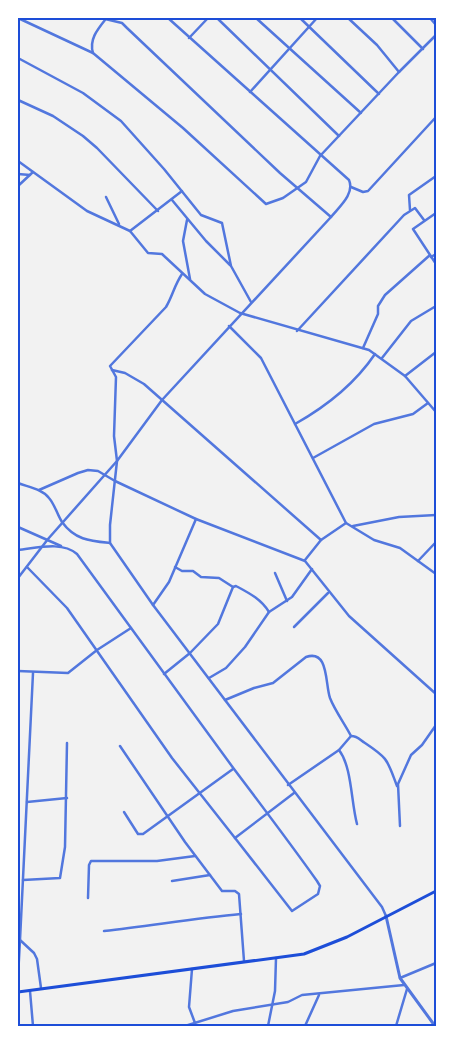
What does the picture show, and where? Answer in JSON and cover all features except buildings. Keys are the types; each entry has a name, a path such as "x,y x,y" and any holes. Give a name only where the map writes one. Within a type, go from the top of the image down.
{"main road":[{"path":"18,992 304,954 319,949 436,891"}],"street":[{"path":"18,18 93,53 183,128 266,204 283,198 308,180 320,156 399,72 436,36"},
{"path":"101,18 122,23 331,217"},
{"path":"18,578 48,539 117,461 162,400 240,313 331,217 349,194 351,187 349,180 168,18"},
{"path":"189,38 208,18"},
{"path":"217,18 339,136"},
{"path":"256,18 361,113"},
{"path":"300,18 379,94"},
{"path":"250,92 317,18"},
{"path":"348,18 378,45 399,72"},
{"path":"392,18 422,49"},
{"path":"430,18 436,25"},
{"path":"93,53 91,47 93,38 105,20"},
{"path":"18,58 83,93 121,121 201,215 222,223 232,266 251,302"},
{"path":"18,100 53,116 83,136 158,211"},
{"path":"351,187 363,192 368,191 436,117"},
{"path":"18,161 88,211 130,231 148,253 162,254 205,294 240,313 297,331 363,348 375,354 405,376 436,411"},
{"path":"18,186 33,172"},
{"path":"18,174 30,175"},
{"path":"410,210 409,195 436,176"},
{"path":"130,231 182,191"},
{"path":"106,197 120,225"},
{"path":"172,200 232,266"},
{"path":"297,331 380,239 410,210 416,208 424,220"},
{"path":"436,213 413,229 436,264"},
{"path":"188,219 183,241 190,279"},
{"path":"363,348 378,313 378,306 385,295 431,256 436,254"},
{"path":"182,274 173,288 172,297 166,307 110,366 116,377 114,436 117,461 110,543 288,785 382,907 386,916 400,978 435,1026"},
{"path":"382,358 411,321 436,306"},
{"path":"229,326 261,358 346,523 374,540 400,548 436,574"},
{"path":"405,376 436,352"},
{"path":"295,424 338,396 364,370 375,354"},
{"path":"112,370 125,373 144,384 321,540"},
{"path":"313,458 374,424 413,414 428,403"},
{"path":"39,490 88,470 98,471 115,481 196,519 305,561 348,616 436,694"},
{"path":"18,483 39,490 49,497 63,522 73,534 84,540 110,543"},
{"path":"353,526 399,517 436,516"},
{"path":"154,605 169,582 196,519"},
{"path":"305,561 321,540 346,523"},
{"path":"18,527 61,546 70,548 77,554 320,886 318,894 314,898 295,910 288,909 201,793 172,758 67,608 57,600 27,567"},
{"path":"418,560 436,542"},
{"path":"18,550 61,546"},
{"path":"175,567 182,571 193,571 202,577 219,578 233,587 236,586 264,603 269,612"},
{"path":"209,678 226,668 245,648 269,612 288,601 312,568"},
{"path":"275,573 288,601"},
{"path":"164,674 190,653 218,624 233,587"},
{"path":"294,627 329,592"},
{"path":"18,671 68,674 97,650 131,628"},
{"path":"226,700 254,688 273,683 306,657 316,655 326,671 330,697 351,736 358,738 379,751 390,765 397,787 400,826"},
{"path":"18,977 33,673"},
{"path":"397,787 411,755 422,745 436,725"},
{"path":"288,785 339,750 351,736"},
{"path":"23,880 60,878 66,847 67,743"},
{"path":"120,746 210,875 224,892 238,892 244,961"},
{"path":"339,750 346,763 352,808 357,824"},
{"path":"124,812 134,831 140,835 234,769"},
{"path":"235,838 294,793"},
{"path":"27,802 67,798"},
{"path":"88,898 90,861 157,861 195,856"},
{"path":"172,881 210,875"},
{"path":"18,885 23,885"},
{"path":"104,931 152,926 194,918 241,914"},
{"path":"18,936 34,953 37,959 41,988"},
{"path":"268,1026 276,958"},
{"path":"400,978 436,963"},
{"path":"192,968 189,1007 195,1023"},
{"path":"186,1026 233,1011 292,1001 302,995 319,995 404,985"},
{"path":"396,1026 407,989"},
{"path":"30,990 33,1026"},
{"path":"305,1026 319,995"}]}
